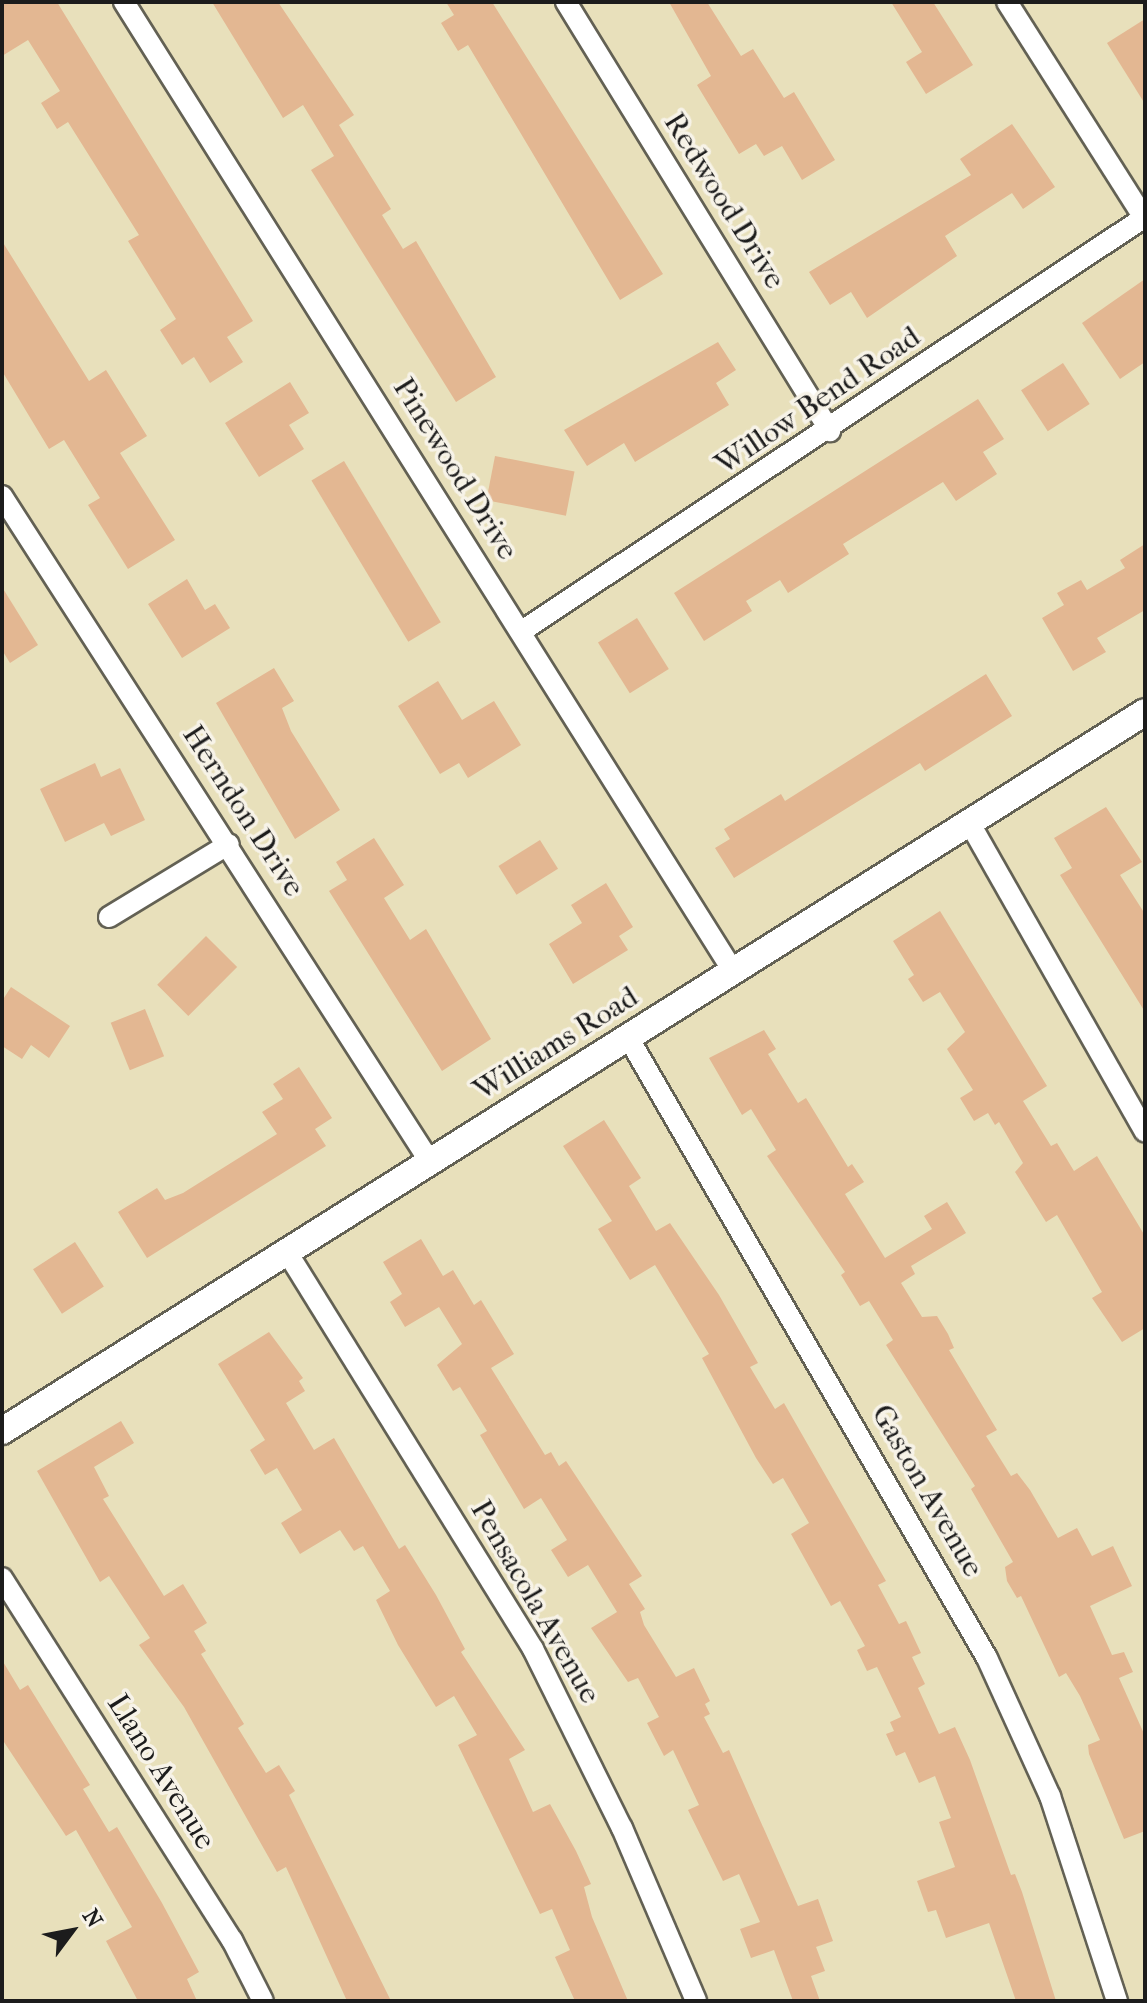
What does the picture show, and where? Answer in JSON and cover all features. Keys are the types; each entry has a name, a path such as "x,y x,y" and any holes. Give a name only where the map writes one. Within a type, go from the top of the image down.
{"street":[{"name":"Pinewood Drive","path":"124,2 733,971"},
{"name":"Redwood Drive","path":"566,2 830,431"},
{"path":"1007,2 1144,218"},
{"name":"Willow Bend Road","path":"522,631 830,431 1144,218"},
{"name":"Herndon Drive","path":"2,496 229,844 430,1162"},
{"name":"Williams Road","path":"2,1431 1145,712"},
{"path":"969,822 1145,1132"},
{"path":"109,917 229,844"},
{"name":"Gaston Avenue","path":"628,1037 987,1658 1050,1796 1117,2001"},
{"name":"Pensacola Avenue","path":"287,1252 533,1649 622,1828 696,2001"},
{"name":"Llano Avenue","path":"2,1578 225,1928 263,2001"}],"building":[{"path":"2,2 57,2 253,321 227,337 243,362 210,383 194,357 182,365 160,330 176,319 128,241 139,235 68,122 57,129 41,103 60,91 28,40 2,56"},
{"path":"212,2 278,2 354,115 339,125 391,209 382,215 403,249 416,241 496,377 456,402 311,170 334,156 303,105 283,118"},
{"path":"446,2 492,2 663,274 620,300 468,45 458,51 441,23 454,15"},
{"path":"669,2 707,2 741,56 753,49 784,98 794,92 835,160 802,180 782,146 764,156 756,144 739,154 697,85 711,76"},
{"path":"891,2 933,2 973,65 926,94 906,62 922,52"},
{"path":"1145,19 1145,104 1107,43"},
{"path":"1012,124 1055,187 1023,209 1012,193 945,236 957,256 867,318 851,292 830,305 809,272 971,175 960,159"},
{"path":"2,241 89,381 106,370 147,436 120,453 175,540 128,569 88,505 100,498 64,440 49,449 2,371"},
{"path":"1145,279 1145,362 1120,379 1082,323"},
{"path":"718,342 736,370 716,383 729,405 635,462 624,443 587,466 564,430"},
{"path":"1063,363 1090,404 1048,431 1021,390"},
{"path":"290,382 309,413 289,425 304,449 259,477 225,423"},
{"path":"978,399 1004,439 983,452 997,474 956,501 943,482 843,544 849,554 788,593 780,580 746,601 752,611 704,641 674,593"},
{"path":"495,456 575,471 566,516 486,500"},
{"path":"344,461 441,622 408,642 311,481"},
{"path":"1145,544 1145,610 1097,638 1106,652 1073,671 1042,618 1064,605 1057,593 1081,580 1087,590 1125,568 1120,560"},
{"path":"187,579 205,610 215,604 230,628 182,658 148,604"},
{"path":"2,587 38,645 10,663 2,650"},
{"path":"637,618 669,669 630,693 598,642"},
{"path":"274,668 294,701 282,708 291,731 340,810 295,839 216,703"},
{"path":"986,674 1012,716 925,771 920,763 734,878 715,848 730,839 724,829 781,794 785,801"},
{"path":"438,681 462,720 494,701 521,745 468,778 459,763 440,774 398,706"},
{"path":"95,763 101,777 120,768 145,820 111,836 104,823 65,842 40,789"},
{"path":"1106,807 1142,862 1120,875 1145,914 1145,1012 1060,875 1072,868 1054,838"},
{"path":"374,838 404,885 384,898 410,940 426,929 491,1039 442,1071 329,891 347,880 336,862"},
{"path":"540,840 558,869 516,895 498,866"},
{"path":"606,883 633,927 619,936 628,950 573,984 549,944 582,923 571,905"},
{"path":"940,911 1047,1086 1023,1101 1051,1146 1057,1143 1074,1171 1097,1156 1145,1236 1145,1328 1122,1342 1092,1298 1102,1292 1057,1215 1046,1222 1015,1172 1023,1163 999,1122 995,1125 988,1113 974,1121 960,1098 973,1090 947,1049 965,1032 940,992 923,1002 908,979 914,975 893,941"},
{"path":"206,936 237,967 188,1016 157,985"},
{"path":"11,987 70,1026 49,1058 31,1045 22,1059 2,1046 2,1001"},
{"path":"145,1009 164,1056 130,1070 111,1023"},
{"path":"764,1030 776,1049 768,1054 798,1103 806,1098 848,1167 852,1164 864,1182 845,1194 885,1258 932,1229 924,1216 947,1202 966,1233 911,1266 915,1274 901,1283 922,1317 937,1316 954,1348 949,1350 997,1430 986,1436 1011,1476 1017,1473 1030,1490 1058,1538 1077,1528 1092,1556 1113,1546 1132,1586 1090,1606 1112,1655 1124,1652 1133,1672 1119,1678 1145,1736 1145,1831 1124,1839 1089,1754 1088,1745 1100,1740 1080,1696 1066,1673 1059,1677 1021,1596 1017,1598 1007,1581 1005,1567 1013,1562 971,1489 975,1486 886,1345 893,1340 869,1301 860,1306 841,1275 845,1272 767,1156 776,1150 751,1109 742,1115 709,1058"},
{"path":"299,1067 332,1118 315,1129 326,1146 147,1258 118,1212 157,1188 165,1200 183,1193 277,1134 262,1112 283,1099 273,1084"},
{"path":"604,1120 641,1178 629,1186 656,1231 670,1223 719,1295 758,1363 750,1367 775,1409 784,1403 886,1581 878,1585 899,1624 906,1621 921,1653 912,1657 925,1684 918,1688 939,1734 955,1727 970,1760 1011,1875 1015,1874 1022,1892 1056,2001 1016,2001 989,1923 946,1938 936,1910 928,1912 917,1881 955,1867 939,1822 951,1818 935,1776 919,1783 905,1752 896,1756 886,1734 894,1731 890,1722 901,1717 877,1667 867,1671 857,1650 865,1646 840,1601 831,1606 791,1534 809,1523 783,1478 773,1484 756,1458 702,1358 709,1354 655,1265 630,1280 598,1229 612,1221 563,1146"},
{"path":"421,1239 443,1276 453,1270 474,1305 481,1300 514,1354 491,1368 545,1455 551,1452 559,1466 566,1461 642,1576 629,1584 645,1609 640,1612 644,1625 676,1677 694,1668 710,1701 705,1704 710,1714 704,1717 723,1753 729,1750 798,1906 818,1899 833,1941 816,1947 825,1971 811,1976 820,2001 793,2001 774,1950 751,1958 740,1929 760,1922 739,1874 723,1881 688,1810 699,1805 673,1750 664,1756 647,1723 659,1717 638,1678 628,1682 591,1628 617,1612 588,1565 568,1577 551,1550 567,1540 541,1498 524,1509 480,1435 487,1431 460,1387 453,1391 437,1365 462,1344 439,1307 405,1327 390,1302 402,1294 383,1262"},
{"path":"75,1242 104,1286 62,1314 33,1269"},
{"path":"269,1332 303,1378 299,1381 305,1391 286,1403 314,1450 334,1438 399,1549 405,1545 436,1595 465,1649 461,1652 525,1750 509,1759 533,1812 550,1804 576,1851 591,1884 584,1887 592,1917 628,2001 575,2001 555,1957 570,1950 552,1909 540,1914 458,1745 477,1735 454,1696 436,1707 398,1645 376,1600 390,1591 363,1546 354,1551 340,1530 300,1554 281,1523 302,1510 277,1468 265,1475 250,1450 265,1440 218,1364"},
{"path":"121,1421 134,1443 94,1467 109,1496 103,1499 164,1596 183,1584 207,1623 194,1631 206,1651 201,1654 244,1724 238,1728 266,1773 279,1765 295,1791 289,1795 391,2001 347,2001 286,1867 277,1872 184,1707 139,1645 150,1638 109,1576 100,1582 37,1471"},
{"path":"2,1660 20,1690 28,1685 90,1785 83,1789 109,1832 117,1827 162,1903 199,1972 187,1979 197,2001 138,2001 106,1941 132,1927 76,1830 66,1836 2,1739"}]}
